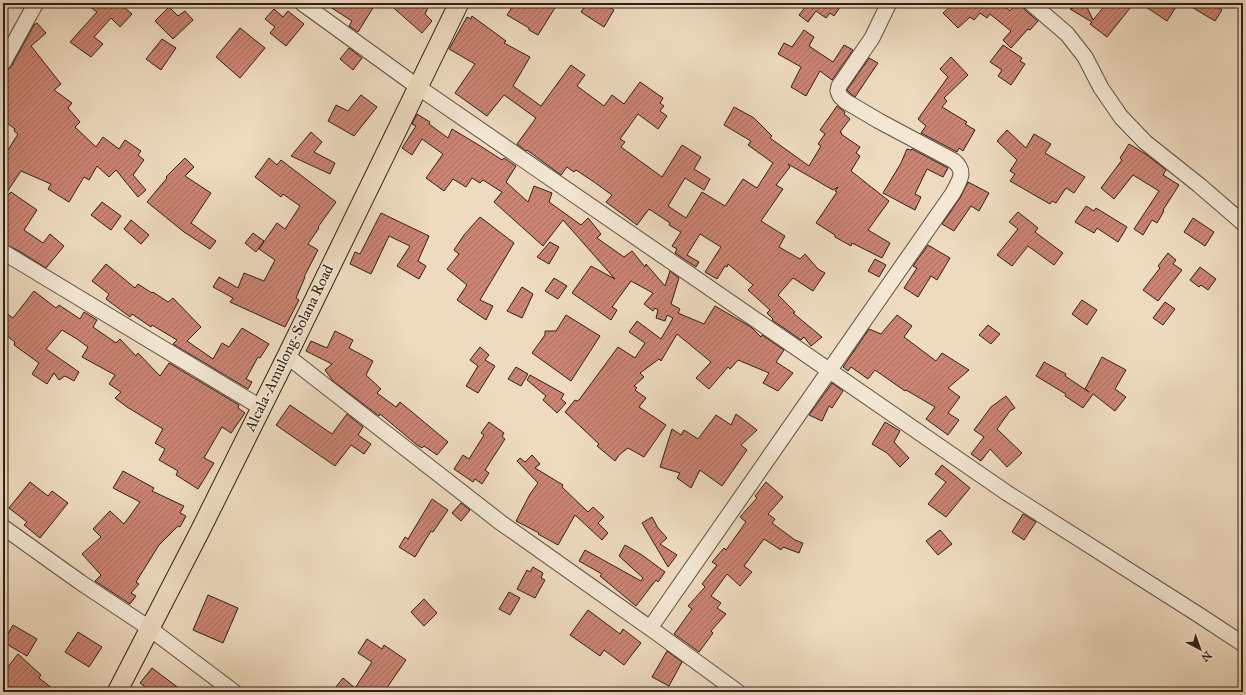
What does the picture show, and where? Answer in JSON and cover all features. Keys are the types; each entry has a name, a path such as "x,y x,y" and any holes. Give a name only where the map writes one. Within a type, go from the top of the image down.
{"main road":[{"name":"Alcala-Amulong-Solana Road","path":"117,692 287,356 459,3"}],"street":[{"path":"3,63 36,3"},
{"path":"302,3 418,87 1007,493 1243,644"},
{"path":"650,628 953,193 962,173 961,168 954,161 879,121 840,96 838,91 839,86 872,38 889,3"},
{"path":"1031,3 1067,34 1085,57 1100,88 1126,122 1145,142 1199,185 1243,223"},
{"path":"3,252 260,407"},
{"path":"287,356 500,522 738,692"},
{"path":"3,527 80,582 149,628 234,692"}],"building":[{"path":"85,3 119,3 132,14 120,27 111,18 94,37 103,44 91,57 70,42 97,12"},
{"path":"324,3 376,3 358,32 349,26 352,21"},
{"path":"388,3 430,3 425,14 432,21 422,33"},
{"path":"515,3 558,3 538,35 507,15"},
{"path":"587,3 602,3 614,10 604,27 581,12"},
{"path":"804,3 843,3 834,16 830,13 826,18 816,11 808,22 799,15 807,5"},
{"path":"954,3 1001,3 1010,11 1017,3 1021,3 1025,10 1038,21 1030,30 1028,29 1011,48 1003,40 1011,31 990,14 987,18 980,13 974,20 970,17 958,28 943,13"},
{"path":"1085,3 1093,20 1107,3 1134,3 1107,37 1090,24 1092,22 1070,9"},
{"path":"1140,3 1170,3 1176,7 1167,21"},
{"path":"1185,3 1214,3 1213,5 1222,10 1215,21"},
{"path":"169,7 178,16 185,11 193,20 173,39 155,21"},
{"path":"274,9 283,17 288,11 304,24 286,46 270,33 275,27 265,19"},
{"path":"472,16 506,41 504,43 530,57 513,86 541,106 571,65 585,75 577,86 604,106 612,95 624,104 640,82 663,98 660,103 664,106 660,111 667,116 658,129 638,114 620,139 625,142 621,147 662,177 682,145 701,157 694,169 710,179 704,190 685,178 668,206 686,218 702,192 725,206 743,179 757,188 773,163 748,145 751,141 724,125 734,107 754,118 772,136 770,138 809,166 821,146 818,144 825,134 820,130 837,106 845,112 844,114 850,119 840,132 842,133 841,134 860,147 856,153 860,156 851,171 889,201 868,230 890,243 882,258 852,243 851,246 835,237 835,235 816,223 837,192 835,191 838,187 833,190 788,164 790,167 776,185 783,189 761,221 785,236 779,247 800,259 805,254 818,269 825,273 813,291 793,278 778,295 795,312 793,313 822,337 811,346 804,337 801,340 772,320 773,319 767,313 770,310 748,290 753,285 728,264 727,267 725,266 717,279 705,272 721,247 700,234 687,255 699,262 696,267 675,253 677,249 672,246 681,232 669,225 670,223 649,209 637,225 606,202 612,195 594,182 576,170 574,172 567,167 561,175 517,144 536,118 504,95 487,116 455,93 475,64 449,49 467,17 471,19"},
{"path":"37,23 46,33 31,46 61,84 54,90 72,103 68,108 80,122 75,127 96,147 103,137 119,149 125,140 141,151 138,155 144,160 133,175 146,190 138,197 116,170 109,177 97,166 89,180 84,177 69,202 48,189 51,184 21,171 3,198 3,158 18,134 14,131 15,129 3,120 3,73 11,67 34,25"},
{"path":"240,28 265,48 240,78 216,57"},
{"path":"804,30 814,37 809,46 833,62 844,45 853,50 832,80 820,71 806,96 791,87 801,67 778,54 784,43 792,47"},
{"path":"162,39 176,48 161,70 146,59"},
{"path":"1003,45 1022,58 1020,61 1025,64 1011,85 998,76 1002,70 990,62"},
{"path":"349,48 362,58 353,70 340,59"},
{"path":"951,57 968,75 944,98 947,101 942,107 967,122 965,124 975,130 963,151 959,148 957,152 921,133 926,126 918,119 948,77 940,69"},
{"path":"869,58 878,63 855,97 847,90"},
{"path":"361,95 377,107 354,136 328,121 336,105 348,111"},
{"path":"417,114 430,122 429,124 448,138 452,129 502,160 504,158 516,166 506,182 528,202 534,186 552,193 549,202 581,225 588,218 601,234 597,238 624,257 632,251 645,267 646,264 665,286 670,271 679,278 671,304 680,309 678,313 704,324 715,306 751,327 761,337 762,335 784,350 776,362 793,373 778,391 763,383 769,373 738,360 730,369 728,367 709,389 696,378 711,362 677,334 661,361 659,359 640,373 644,377 634,386 637,388 635,390 646,398 639,407 666,425 644,457 628,448 620,454 615,461 597,446 599,444 565,412 575,400 579,400 618,347 635,358 645,343 629,332 637,321 661,339 673,318 667,315 665,321 656,318 658,310 655,308 653,311 644,304 653,293 631,281 612,307 617,310 611,320 572,293 591,266 615,279 563,220 543,246 494,202 502,192 483,180 480,183 472,178 466,187 453,179 444,191 426,178 443,154 422,139 412,155 402,148 416,126 412,124"},
{"path":"1007,130 1026,148 1034,134 1051,144 1045,153 1085,177 1074,193 1066,188 1056,203 1052,201 1050,204 1010,181 1015,174 1010,171 1017,160 997,141"},
{"path":"311,132 322,142 314,152 335,163 330,174 291,156"},
{"path":"1129,144 1147,155 1166,170 1163,175 1179,185 1163,210 1164,211 1157,223 1152,220 1143,235 1134,229 1159,191 1133,175 1114,199 1101,188 1122,160 1120,158"},
{"path":"907,149 912,149 948,168 943,177 927,169 915,194 921,197 915,210 883,193 901,163"},
{"path":"185,158 194,167 185,176 211,193 191,223 216,241 210,249 184,232 147,202 167,178 166,177"},
{"path":"269,158 277,165 281,160 336,202 308,244 318,250 304,277 296,298 299,300 285,327 230,302 233,298 213,287 219,277 238,288 244,273 264,281 275,260 259,249 277,223 285,229 300,206 283,194 281,197 255,177"},
{"path":"968,182 989,193 979,211 971,206 954,231 942,224 960,198"},
{"path":"11,192 37,210 24,230 43,243 50,234 64,246 46,268 3,243 3,200"},
{"path":"102,202 121,216 111,230 91,215"},
{"path":"1086,206 1094,211 1096,208 1127,227 1118,242 1097,228 1094,233 1075,222"},
{"path":"1018,212 1038,228 1035,232 1063,253 1054,265 1028,246 1012,266 997,255 1018,229 1009,222"},
{"path":"381,213 429,236 418,261 426,266 419,279 397,266 410,246 389,236 371,274 350,264 355,252 360,254"},
{"path":"480,217 514,243 480,300 493,306 486,320 457,300 467,285 447,269 459,254 454,250 464,235"},
{"path":"1193,218 1214,232 1205,246 1184,232"},
{"path":"131,220 149,235 141,244 124,229"},
{"path":"253,233 264,241 256,252 245,243"},
{"path":"550,242 559,247 549,264 537,257"},
{"path":"928,245 950,258 937,280 931,276 918,297 904,288 917,268 913,266"},
{"path":"1168,253 1176,260 1173,264 1182,270 1158,301 1143,290 1160,268 1158,266"},
{"path":"875,259 886,265 879,277 868,271"},
{"path":"106,264 135,288 138,284 168,302 173,298 201,327 187,341 213,359 222,343 229,347 242,328 269,344 260,358 258,357 246,379 252,382 248,389 173,344 177,340 152,325 151,327 132,314 130,317 106,299 109,294 92,281"},
{"path":"1200,267 1216,279 1208,290 1201,285 1199,287 1190,280"},
{"path":"554,278 567,286 558,299 545,291"},
{"path":"522,287 533,294 522,318 507,311"},
{"path":"34,291 56,308 59,305 80,319 84,312 97,320 93,327 116,343 120,339 136,356 138,353 160,376 169,363 239,405 238,408 245,413 231,433 222,427 204,458 214,463 198,489 176,475 178,471 159,460 165,449 155,443 163,429 115,398 121,392 109,384 115,375 82,357 88,347 77,339 62,330 46,349 79,372 74,381 65,376 59,380 54,373 47,384 32,374 39,363 14,345 15,342 3,333 3,311 13,318"},
{"path":"1082,300 1097,310 1087,325 1072,314"},
{"path":"1165,302 1175,309 1163,325 1153,318"},
{"path":"566,315 600,336 571,381 532,353 545,335 545,331 556,331"},
{"path":"897,315 912,326 904,337 936,361 942,353 969,370 948,388 960,397 948,413 959,420 948,435 926,419 935,407 906,390 905,391 875,370 868,379 851,367 848,371 843,367 869,329 881,334"},
{"path":"988,325 1000,334 991,344 979,335"},
{"path":"335,331 353,340 349,348 373,361 366,375 381,389 377,393 396,407 400,402 448,442 437,455 424,446 422,448 417,445 380,414 379,416 333,381 325,370 332,364 306,351 311,341 327,348"},
{"path":"480,347 489,355 485,360 495,366 478,393 466,386 478,366 470,360"},
{"path":"1102,357 1126,370 1115,389 1126,397 1115,411 1093,394 1083,408 1065,396 1066,394 1036,376 1044,362 1066,374 1065,376 1089,392 1085,389"},
{"path":"516,367 528,374 521,386 508,379"},
{"path":"530,375 564,394 561,399 566,403 557,413 543,400 546,396 527,380"},
{"path":"832,383 843,391 832,408 829,406 822,421 809,415"},
{"path":"1006,396 1015,408 1010,411 997,429 1022,453 1007,467 990,449 981,461 971,454 984,437 974,430 991,407"},
{"path":"290,405 332,434 347,414 363,427 358,435 371,444 364,454 351,445 335,466 276,425"},
{"path":"736,414 757,430 741,445 747,450 722,486 700,470 691,488 677,478 680,473 660,467 672,429 681,435 684,430 698,439 716,415 731,425"},
{"path":"489,422 504,433 502,437 505,439 485,470 489,473 482,484 475,479 473,482 454,469 463,455 469,459 484,435 481,433"},
{"path":"885,422 900,431 894,442 909,458 900,467 887,453 872,444"},
{"path":"532,455 540,464 535,468 563,485 562,487 588,512 593,507 604,517 598,523 608,533 602,540 575,515 558,545 516,521 530,494 538,483 517,461 520,458 525,462"},
{"path":"942,465 970,488 946,517 928,504 946,482 935,474"},
{"path":"123,471 154,488 152,491 184,506 180,513 186,516 180,527 178,526 159,545 136,582 139,584 131,593 136,596 130,604 95,581 101,575 82,554 101,537 93,529 110,511 124,524 140,502 113,488"},
{"path":"30,482 48,496 52,491 68,503 40,538 24,525 27,522 9,508"},
{"path":"766,482 783,497 768,514 775,519 772,523 795,540 803,543 799,553 783,547 781,550 764,539 744,566 752,572 740,586 727,574 711,596 721,603 717,608 726,614 711,631 713,633 699,652 674,634 692,609 688,606 705,587 702,584 717,565 712,562 724,548 726,550 746,522 740,517 757,498 755,496"},
{"path":"432,499 448,510 433,532 431,531 415,557 399,547 405,537 408,539"},
{"path":"461,503 470,510 461,521 452,513"},
{"path":"1023,514 1036,522 1024,540 1012,532"},
{"path":"652,517 658,528 667,538 660,544 677,555 668,567 642,523"},
{"path":"940,530 952,544 938,555 926,541"},
{"path":"625,545 642,555 665,572 658,582 656,580 636,606 600,576 602,574 579,561 585,550 641,581 643,578 619,556"},
{"path":"533,567 543,573 541,578 545,580 535,598 517,589 527,570 530,572"},
{"path":"509,592 520,598 510,615 499,609"},
{"path":"208,595 238,608 223,643 193,630"},
{"path":"424,599 437,613 424,626 411,612"},
{"path":"588,610 620,634 623,629 641,643 624,665 604,650 600,656 570,635"},
{"path":"13,625 37,639 27,656 3,642"},
{"path":"78,632 102,647 89,667 65,652"},
{"path":"367,639 382,649 384,645 406,660 384,692 332,692 343,678 355,688 372,662 358,653"},
{"path":"667,651 682,662 669,686 652,677"},
{"path":"18,654 41,675 39,678 57,692 3,692 3,673"},
{"path":"152,668 184,692 152,692 140,683"}]}
